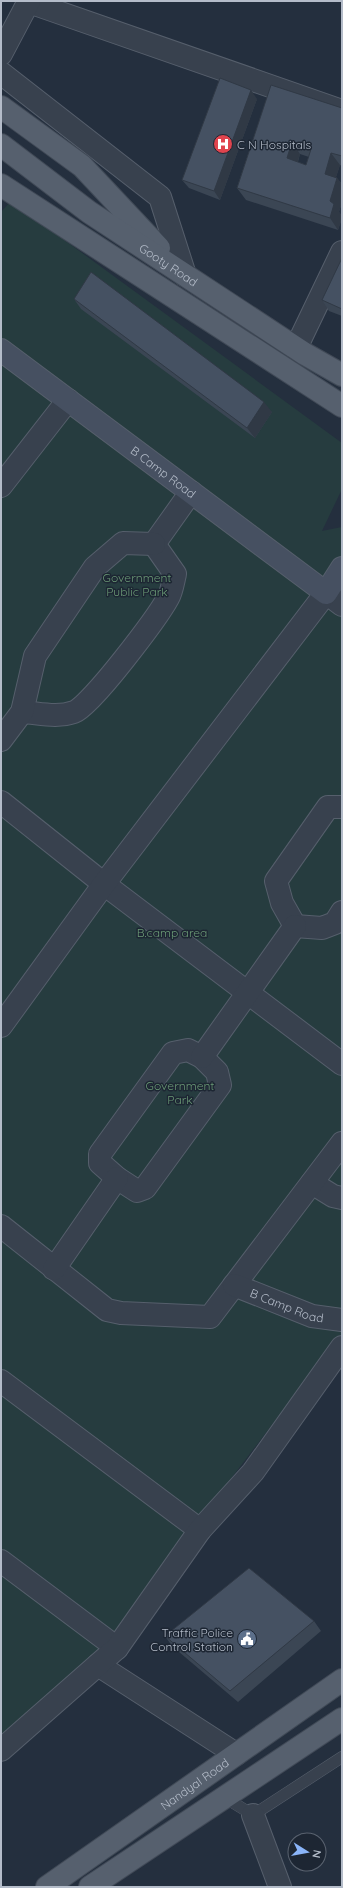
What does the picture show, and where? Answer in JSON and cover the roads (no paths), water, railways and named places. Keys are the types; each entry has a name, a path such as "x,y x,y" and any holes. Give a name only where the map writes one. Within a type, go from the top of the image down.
{"main road":[{"path":"1,107 82,166 185,275"},
{"name":"Gooty Road","path":"1,146 89,212 296,348 342,375"},
{"name":"Gooty Road","path":"1,185 342,406"},
{"name":"B Camp Road","path":"1,350 334,599"},
{"path":"334,599 342,568"},
{"name":"Nandyal Road","path":"48,1887 342,1680"},
{"path":"90,1887 342,1719"}],"street":[{"path":"1,54 29,1 342,111"},
{"path":"1,73 160,197 185,275"},
{"path":"296,348 342,252"},
{"path":"1,486 68,400"},
{"path":"154,544 191,492"},
{"path":"1,740 22,712 35,656 95,568 123,543 154,544"},
{"path":"22,712 58,715 75,712 92,698 110,676 169,597 175,574 154,544"},
{"path":"1,1026 104,884 334,599"},
{"path":"1,802 104,884 342,1064"},
{"path":"295,926 282,903 276,881 328,807 342,807"},
{"path":"295,926 322,928 335,923 342,912"},
{"path":"202,1057 295,926"},
{"path":"188,1050 202,1057 217,1072 220,1085 145,1188 137,1191 117,1178 100,1163 100,1154 173,1053 188,1050"},
{"path":"1,1226 107,1310 121,1313 210,1317 342,1143"},
{"path":"54,1269 117,1178"},
{"path":"312,1183 333,1196 342,1198"},
{"name":"B Camp Road","path":"234,1286 312,1316 342,1320"},
{"path":"1,1750 116,1648 200,1530 253,1472 342,1347"},
{"path":"1,1381 200,1530"},
{"path":"1,1561 116,1648"},
{"path":"98,1665 236,1754"},
{"path":"252,1815 280,1887"}],"lane":[{"path":"224,1797 252,1815 342,1757"}],"place":[{"name":"C N Hospitals","path":"223,144"},
{"name":"Traffic Police Control Station","path":"247,1639"}],"park label":[{"name":"Government Public Park","path":"137,584"},
{"name":"B.camp area","path":"172,932"},
{"name":"Government Park","path":"180,1092"}]}
